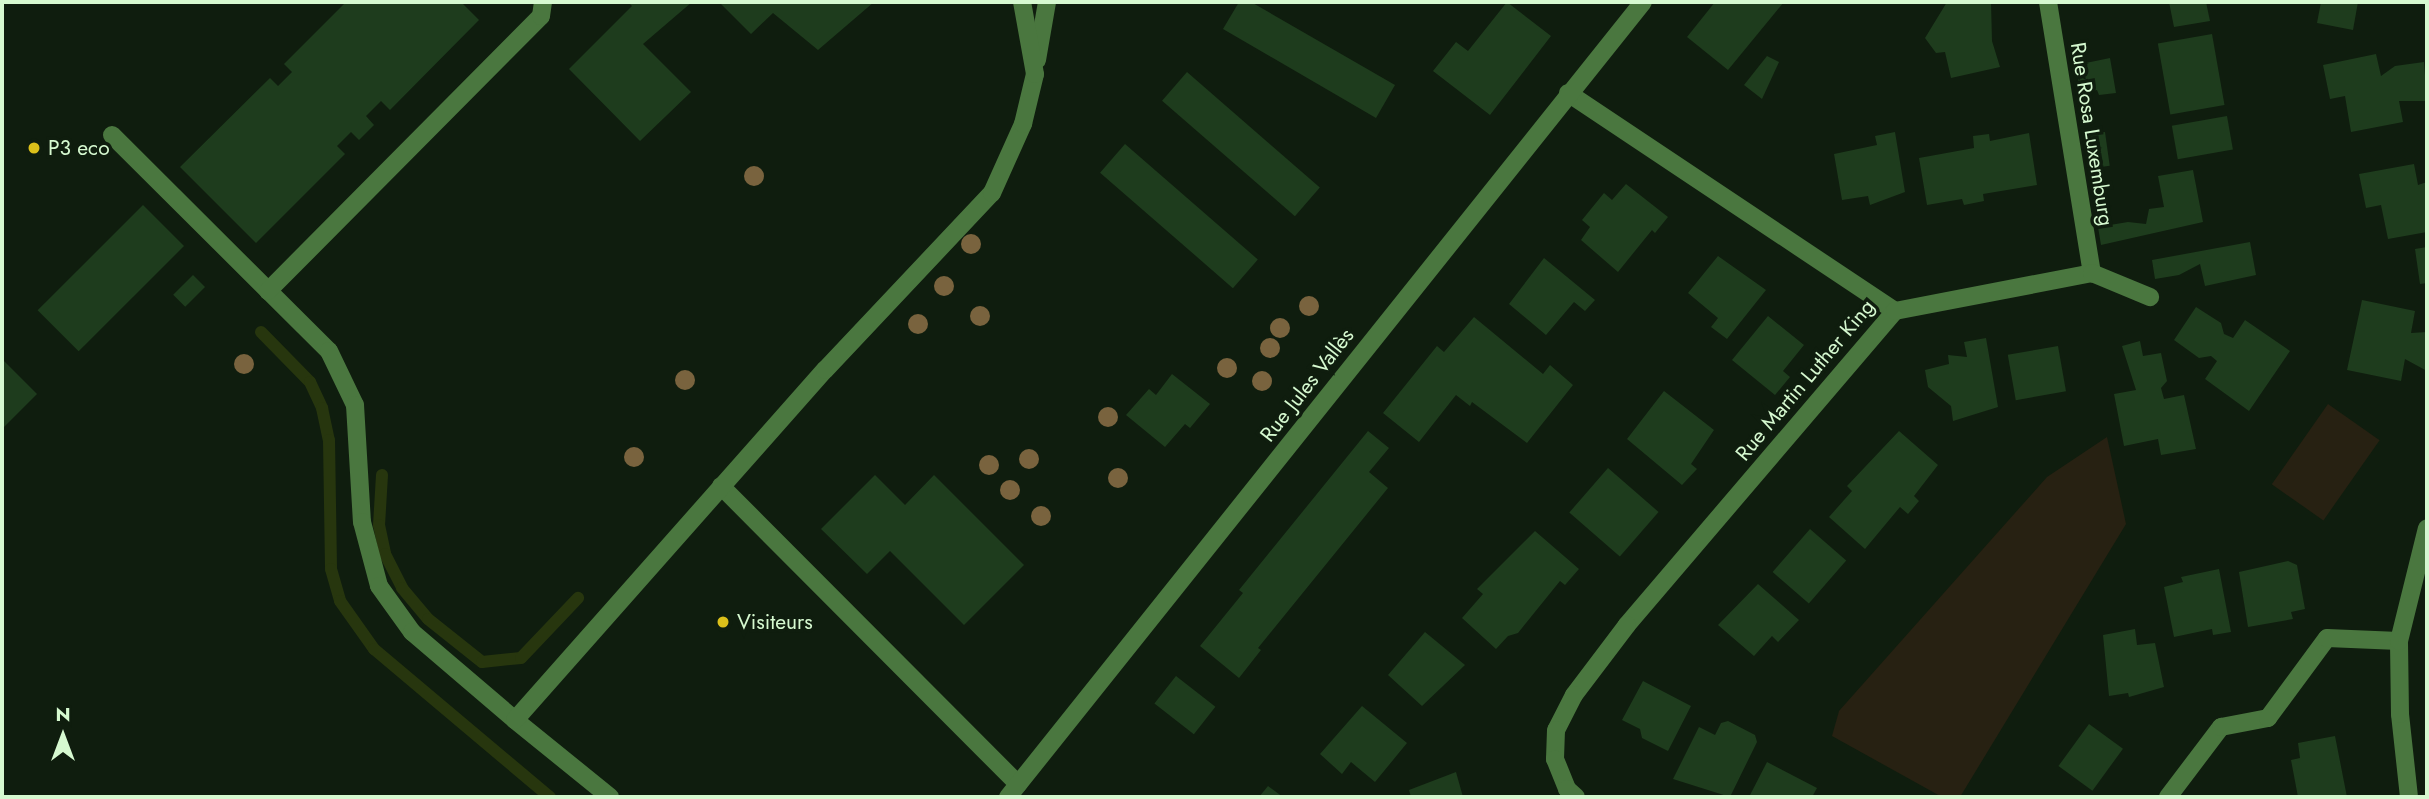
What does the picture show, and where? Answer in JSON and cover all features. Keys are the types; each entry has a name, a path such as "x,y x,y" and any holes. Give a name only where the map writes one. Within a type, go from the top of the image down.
{"street":[{"path":"268,291 541,16 543,2"},
{"path":"1022,2 1035,74"},
{"path":"515,720 721,486 992,193 1023,124 1035,74 1047,2"},
{"name":"Rue Jules Vallès","path":"1013,791 1643,2"},
{"name":"Rue Rosa Luxemburg","path":"2048,2 2092,273"},
{"name":"Rue Martin Luther King","path":"1568,93 1895,311 1628,625 1574,695 1556,730 1555,759 1567,789 1576,797"},
{"path":"112,135 329,351 355,405 362,522 379,586 412,632 610,797"},
{"path":"1895,311 2092,273 2150,297"},
{"path":"721,486 915,682 1013,791"},
{"path":"2409,797 2400,714 2399,641 2427,528"},
{"path":"2168,797 2221,727 2268,718 2327,638 2399,641"}],"shaded area":[{"path":"2328,404 2380,440 2323,520 2272,484"},
{"path":"2107,437 2126,524 1960,797 1942,797 1832,736 1839,711 2047,477"}],"building":[{"path":"346,2 461,2 479,20 390,110 381,101 366,116 374,125 359,140 351,132 337,146 345,154 256,243 180,167 270,78 278,86 292,72 284,64"},
{"path":"628,2 692,2 643,44 691,92 640,141 569,69 632,6"},
{"path":"719,2 874,2 818,50 773,13 751,34"},
{"path":"1239,2 1251,2 1395,85 1376,118 1223,29"},
{"path":"1507,2 1551,36 1490,115 1433,71 1456,42 1468,51"},
{"path":"1715,2 1784,2 1728,70 1687,37"},
{"path":"1947,2 1991,2 1992,41 2000,67 1951,78 1945,52 1936,53 1925,38"},
{"path":"2169,2 2206,2 2210,21 2174,27"},
{"path":"2321,2 2358,2 2353,30 2317,23"},
{"path":"2212,34 2225,105 2170,114 2158,44"},
{"path":"2376,54 2381,76 2395,66 2424,62 2427,101 2399,101 2403,122 2351,132 2345,96 2330,99 2323,65"},
{"path":"1767,56 1779,62 1762,99 1744,85"},
{"path":"2110,58 2116,93 2099,95 2097,90 2080,94 2076,65"},
{"path":"1187,72 1320,187 1295,216 1162,101"},
{"path":"2227,116 2233,149 2178,159 2172,126"},
{"path":"1895,132 1905,192 1870,205 1868,196 1842,200 1834,154 1877,145 1875,136"},
{"path":"2105,132 2110,166 2092,168 2087,135"},
{"path":"2029,133 2037,185 1983,194 1984,201 1964,205 1962,199 1927,205 1919,158 1974,148 1973,136 1989,134 1990,141"},
{"path":"1125,144 1258,259 1233,288 1100,173"},
{"path":"2414,164 2418,185 2427,182 2427,232 2388,239 2381,205 2366,208 2359,174"},
{"path":"2193,170 2203,222 2101,245 2098,227 2128,222 2146,224 2149,209 2164,207 2158,176"},
{"path":"1626,184 1668,217 1655,233 1652,230 1618,272 1581,240 1590,227 1582,220 1604,193 1612,200"},
{"path":"143,205 184,246 79,351 38,310"},
{"path":"2250,242 2256,275 2205,286 2200,264 2179,275 2155,279 2152,260"},
{"path":"2427,247 2427,283 2420,284 2415,249"},
{"path":"1718,256 1766,290 1727,339 1711,327 1718,318 1688,293"},
{"path":"1544,258 1595,300 1585,311 1574,302 1546,335 1509,304"},
{"path":"193,275 205,287 185,307 173,295"},
{"path":"2362,300 2415,311 2411,333 2427,332 2427,371 2405,359 2401,381 2347,370"},
{"path":"2196,307 2221,323 2224,334 2233,338 2245,320 2290,351 2249,411 2205,379 2217,361 2211,356 2199,358 2174,340"},
{"path":"1768,316 1804,345 1783,371 1790,377 1775,395 1732,360"},
{"path":"1474,317 1543,374 1550,365 1573,385 1527,443 1472,402 1470,406 1456,395 1419,442 1383,413 1437,346 1444,352"},
{"path":"1986,338 1998,407 1953,421 1951,406 1928,387 1925,370 1949,364 1948,355 1967,357 1964,342"},
{"path":"2140,341 2143,356 2161,353 2167,381 2161,388 2164,399 2184,395 2196,449 2161,455 2158,439 2124,446 2114,394 2136,390 2122,346"},
{"path":"2058,346 2066,391 2016,400 2008,355"},
{"path":"2,359 37,394 2,429"},
{"path":"1172,374 1210,404 1190,428 1185,424 1165,447 1126,415 1149,389 1156,395"},
{"path":"1664,391 1714,430 1691,464 1697,469 1682,485 1627,439"},
{"path":"1368,431 1389,448 1369,472 1388,488 1258,648 1261,650 1239,678 1200,646 1243,593 1239,590"},
{"path":"1899,431 1938,465 1914,496 1919,501 1908,514 1900,507 1865,549 1829,517 1852,491 1847,486"},
{"path":"1608,468 1659,512 1620,556 1569,513"},
{"path":"875,475 905,505 934,475 1024,565 964,625 890,551 867,574 821,529"},
{"path":"1810,529 1846,560 1809,604 1773,572"},
{"path":"1535,531 1579,569 1565,585 1560,581 1518,633 1508,636 1496,649 1462,618 1483,594 1477,589"},
{"path":"2288,561 2297,565 2305,609 2291,612 2293,619 2248,627 2239,572"},
{"path":"2219,569 2231,632 2213,635 2212,629 2174,637 2164,587 2183,582 2181,577"},
{"path":"1758,584 1799,620 1778,642 1772,636 1754,656 1718,625"},
{"path":"2135,629 2137,645 2155,643 2164,687 2129,697 2128,693 2109,696 2103,635"},
{"path":"1425,632 1465,665 1422,706 1388,675"},
{"path":"1176,676 1215,707 1194,734 1154,704"},
{"path":"1643,681 1691,706 1668,751 1642,738 1640,729 1622,720"},
{"path":"1362,706 1407,743 1375,782 1351,762 1342,774 1320,754"},
{"path":"1728,721 1755,735 1757,742 1730,797 1673,779 1699,727 1715,735 1721,723"},
{"path":"2089,724 2123,749 2092,791 2058,766"},
{"path":"2335,736 2347,797 2298,797 2291,760 2300,758 2298,743"},
{"path":"1767,762 1817,788 1812,797 1749,797"},
{"path":"1456,772 1463,797 1411,797 1409,790"},
{"path":"1268,786 1283,797 1259,797"}],"waterway":[{"path":"261,332 310,382 322,408 329,440 331,569 340,601 374,649 550,797"},
{"path":"382,475 379,525 385,554 402,588 428,619 482,662 521,658 578,598"}],"place":[{"name":"P3 eco","path":"34,148"},
{"name":"Visiteurs","path":"723,622"}]}
